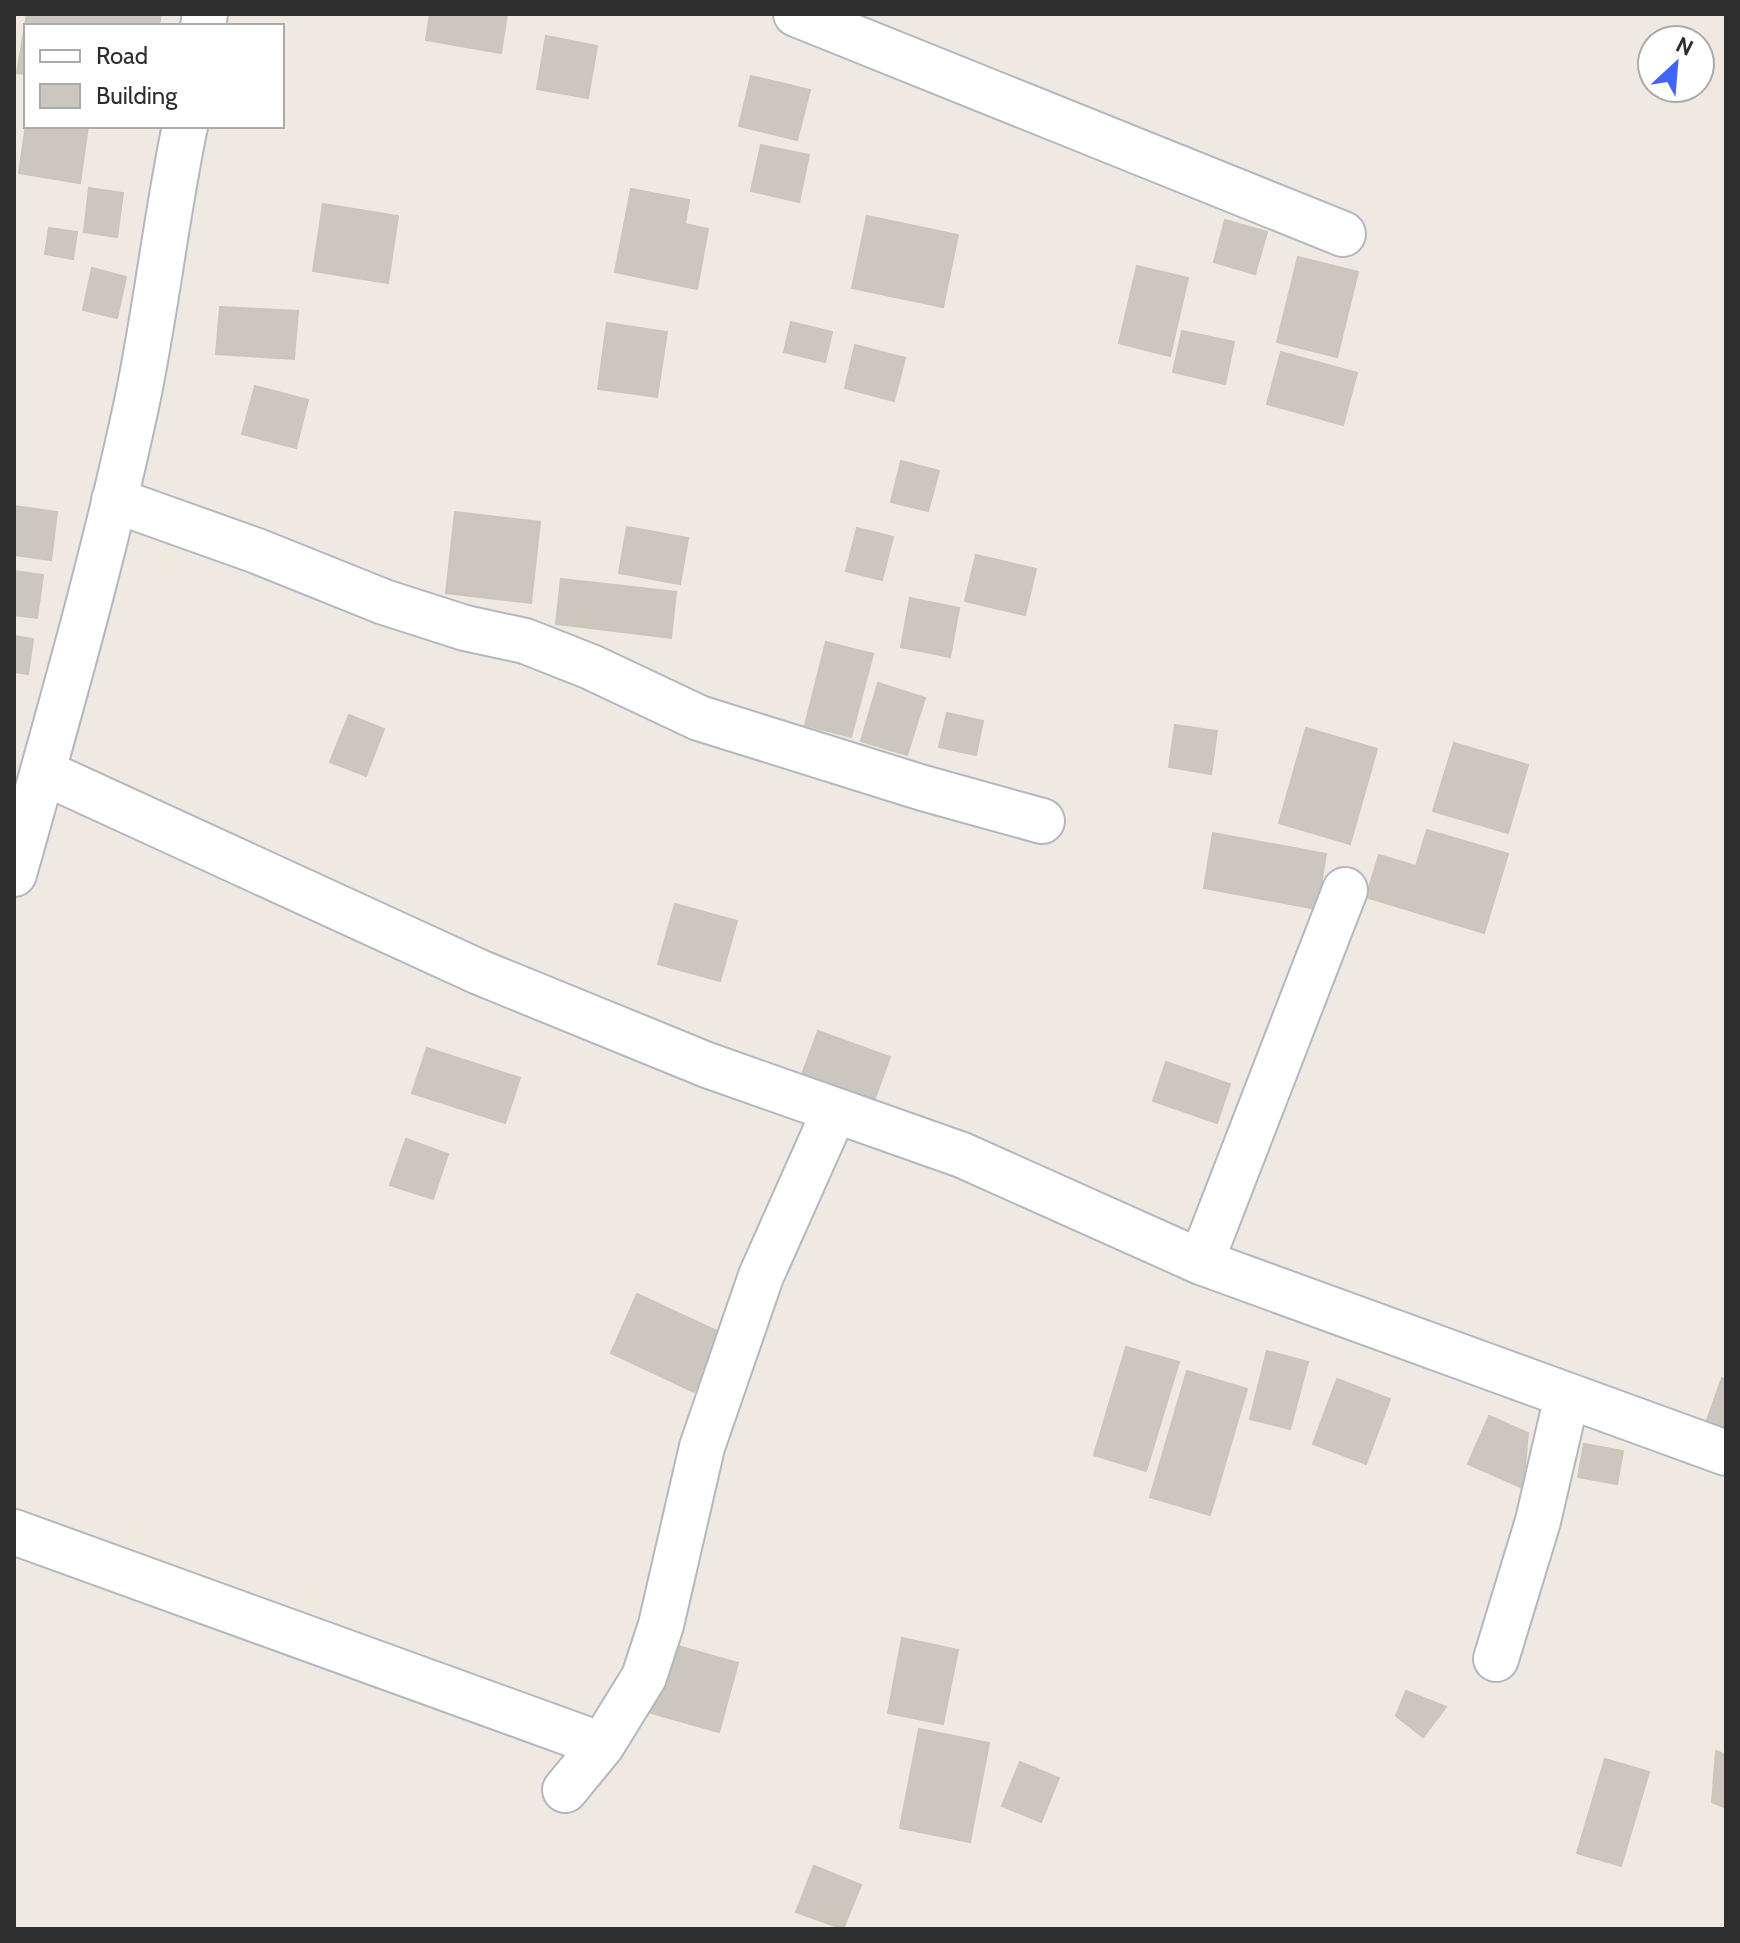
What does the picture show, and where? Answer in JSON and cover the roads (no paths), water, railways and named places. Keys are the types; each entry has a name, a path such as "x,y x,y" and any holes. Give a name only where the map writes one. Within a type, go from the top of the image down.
{"street":[{"path":"796,14 1343,234"},
{"path":"14,874 83,627 114,500 137,399 185,128"},
{"path":"114,500 257,551 384,602 465,628 525,641 591,667 699,718 923,788 1042,821"},
{"path":"43,772 479,972 707,1065 962,1155 1201,1262 1726,1453"},
{"path":"1201,1262 1345,890"},
{"path":"565,1790 602,1745 644,1677 661,1625 702,1447 761,1276 835,1110"},
{"path":"1496,1659 1538,1521 1567,1396"},
{"path":"14,1532 602,1745"}]}
